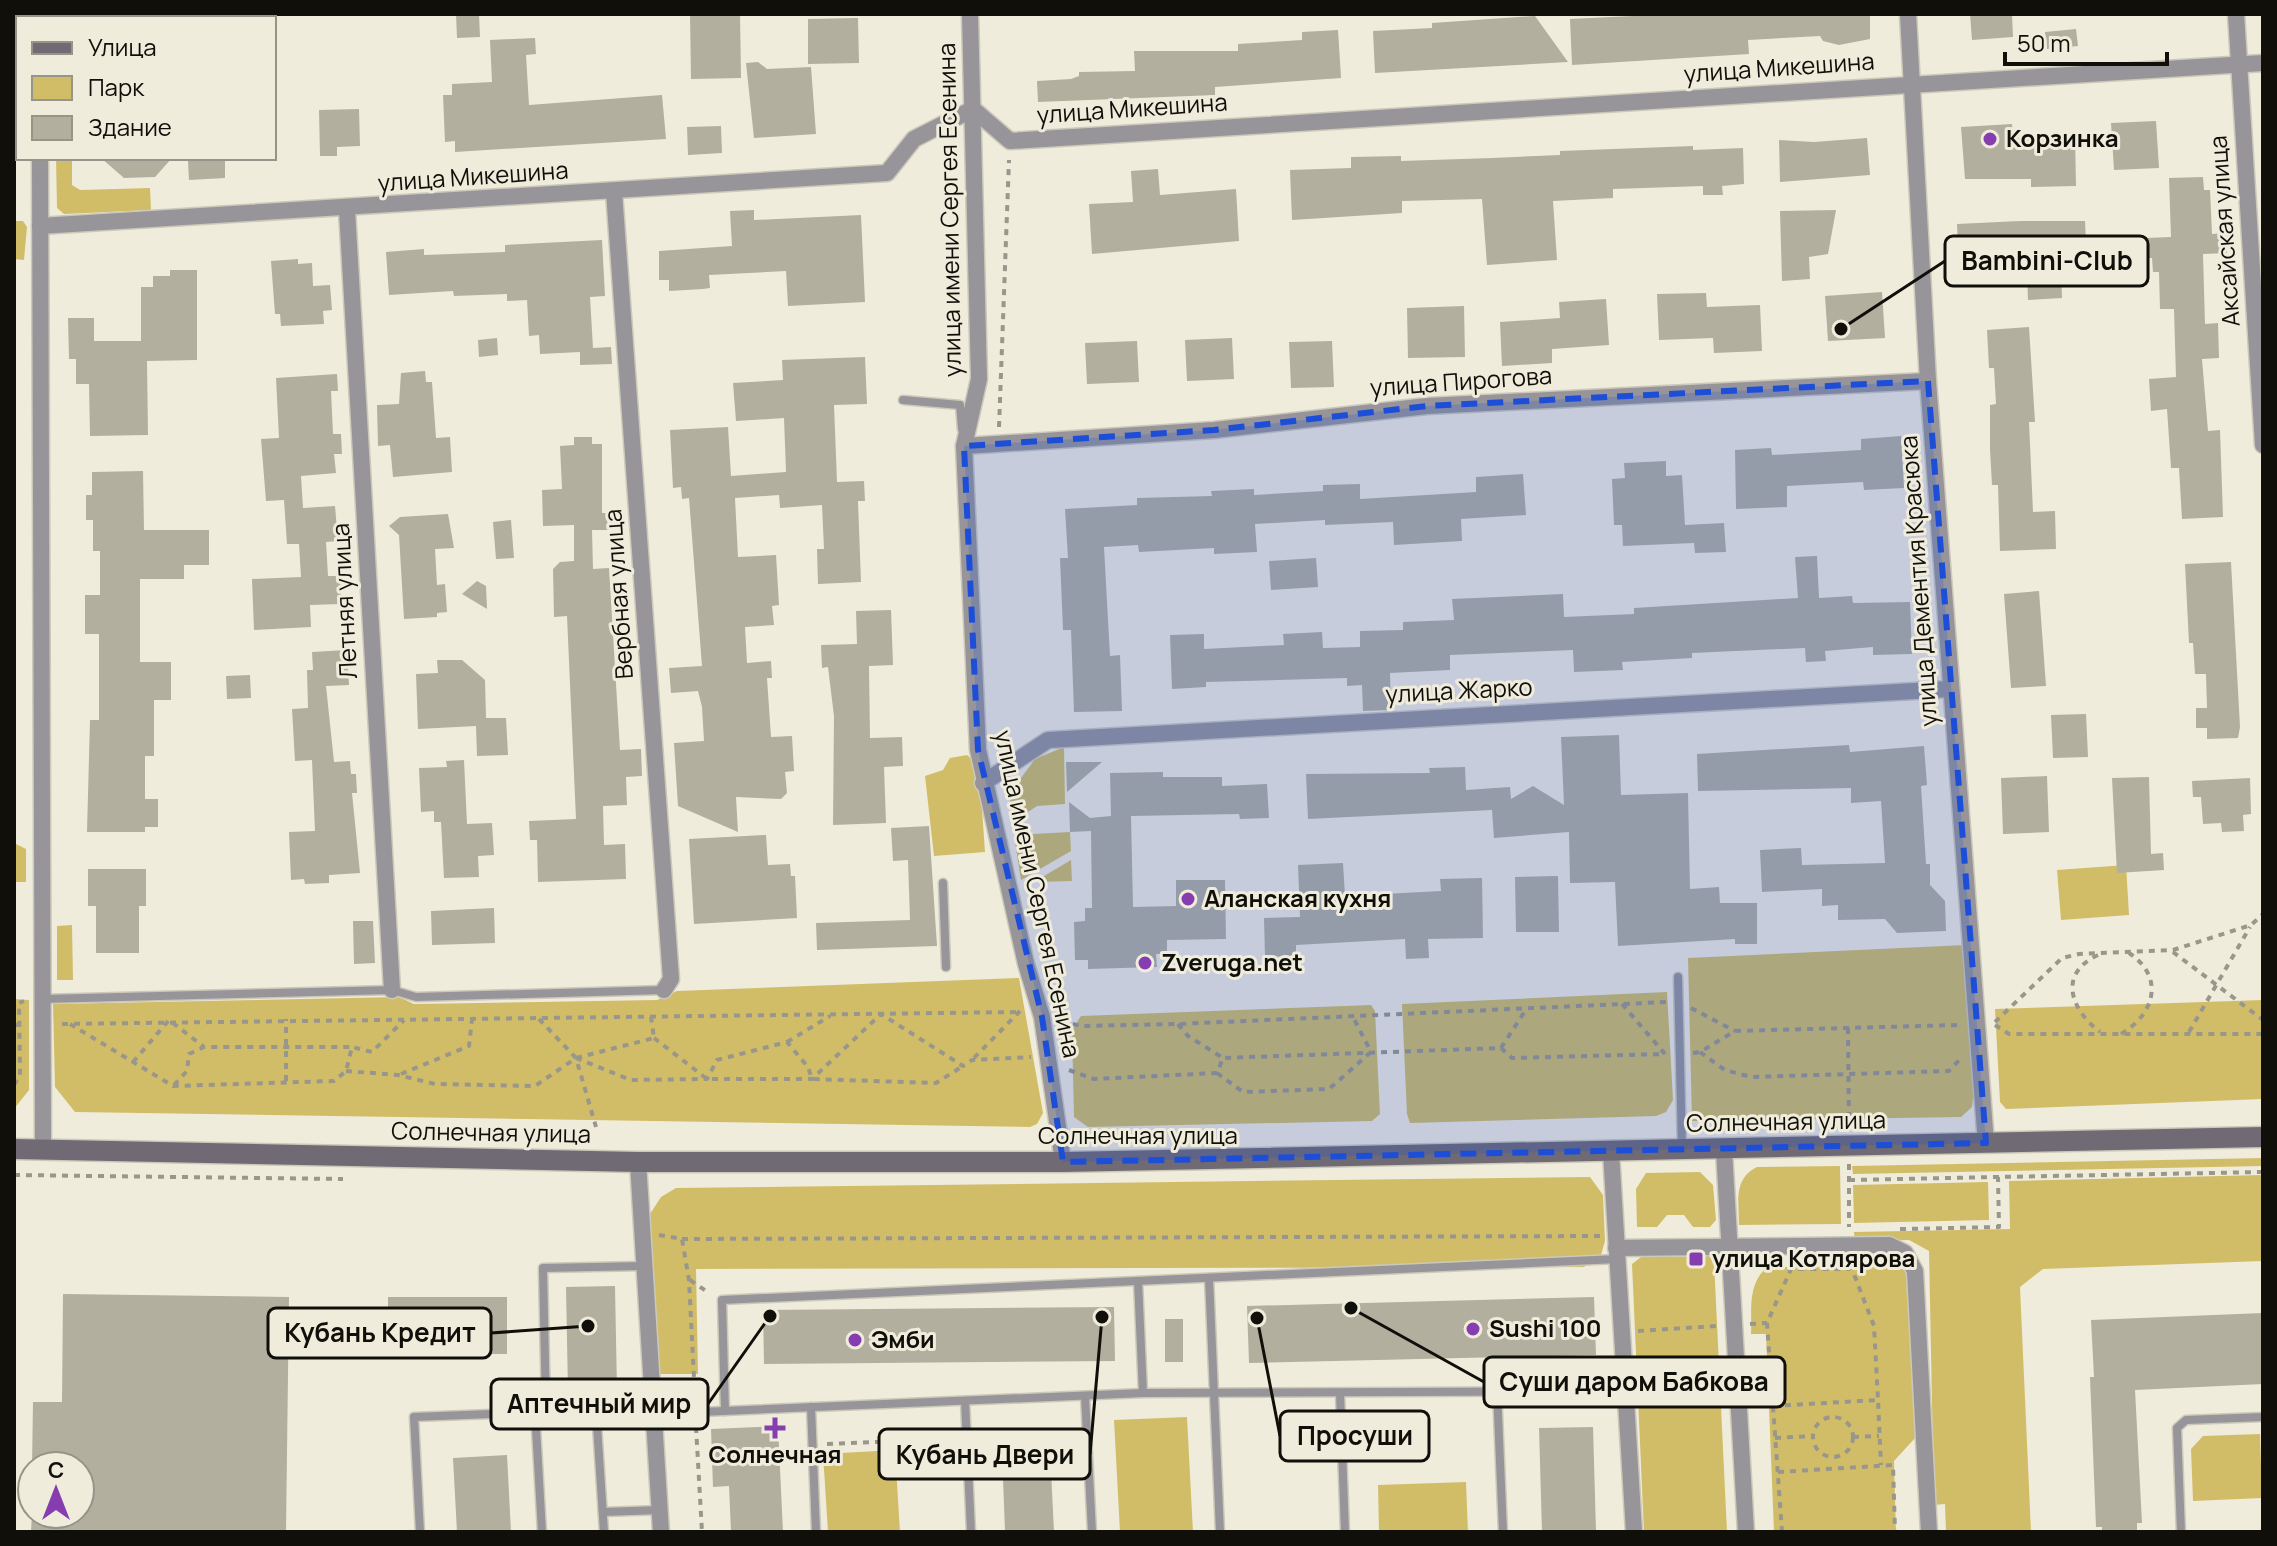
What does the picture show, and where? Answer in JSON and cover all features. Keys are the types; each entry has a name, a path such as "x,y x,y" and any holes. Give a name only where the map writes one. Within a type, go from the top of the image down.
{"main road":[{"name":"Солнечная улица","path":"14,1149 638,1162 1063,1162 2263,1137"}],"street":[{"name":"улица имени Сергея Есенина","path":"970,14 979,379 964,446 975,719 983,783 1042,1017 1063,1162"},
{"name":"улица Дементия Красюка","path":"1908,14 1928,381 1986,1143"},
{"name":"Аксайская улица","path":"2236,14 2263,445"},
{"name":"улица Микешина","path":"40,226 347,210 887,173 914,139 973,109 1010,141 2263,63"},
{"path":"40,160 37,997 43,1026 43,1149"},
{"name":"Вербная улица","path":"614,192 671,979 664,990"},
{"name":"Летняя улица","path":"347,210 392,990"},
{"name":"улица Пирогова","path":"964,446 1214,430 1427,406 1928,381"},
{"name":"улица Жарко","path":"983,783 1048,740 1950,689"},
{"path":"1724,1150 1746,1532"},
{"path":"1611,1152 1634,1532"},
{"path":"638,1162 661,1532"},
{"path":"1616,1248 1850,1244 1889,1245 1905,1253 1915,1271 1929,1532"}],"lane":[{"path":"903,400 960,405 964,446"},
{"path":"943,883 946,967"},
{"path":"1678,977 1682,1150"},
{"path":"37,997 392,990 416,997 664,990"},
{"path":"725,1411 722,1300 1209,1278 1616,1248"},
{"path":"546,1410 543,1268 644,1266"},
{"path":"1209,1278 1220,1532"},
{"path":"1138,1281 1143,1393"},
{"path":"1497,1391 1503,1532"},
{"path":"654,1414 1143,1393 1625,1391"},
{"path":"1340,1393 1345,1532"},
{"path":"1085,1396 1092,1532"},
{"path":"965,1401 971,1532"},
{"path":"811,1407 816,1532"},
{"path":"420,1532 414,1417 546,1410 596,1410 604,1532"},
{"path":"535,1411 542,1532"},
{"path":"2181,1532 2177,1428 2186,1420 2263,1417"},
{"path":"603,1512 660,1510"}],"path":[{"path":"998,443 1010,141"},
{"path":"2189,1032 2251,925"},
{"path":"2171,950 2263,1020"},
{"path":"2120,1034 2148,1010 2153,990 2146,968 2127,952"},
{"path":"2101,953 2081,967 2073,991 2079,1014 2102,1034"},
{"path":"14,1085 20,1075 19,1003 37,997"},
{"path":"17,1024 1020,1011 1081,1026 1666,1002 1735,1031 1993,1024 2009,1034 2263,1034"},
{"path":"1622,1004 1665,1054"},
{"path":"1501,1048 1527,1008"},
{"path":"538,1019 551,1036 576,1058 631,1080 812,1079 936,1083 972,1060 1020,1011"},
{"path":"707,1079 717,1060 787,1042 832,1014"},
{"path":"881,1014 963,1066"},
{"path":"812,1079 881,1014"},
{"path":"651,1016 654,1038 707,1079"},
{"path":"1353,1017 1371,1052"},
{"path":"286,1019 286,1081"},
{"path":"173,1086 187,1071 189,1054 204,1047 352,1047 372,1052 405,1019"},
{"path":"398,1075 469,1046 472,1019"},
{"path":"169,1020 204,1047"},
{"path":"133,1062 169,1020"},
{"path":"68,1023 173,1086 334,1081 346,1071 352,1047"},
{"path":"1178,1024 1188,1036 1223,1058 1501,1048 1512,1058 1681,1054 1700,1052 1735,1031"},
{"path":"1848,1027 1849,1114"},
{"path":"346,1071 398,1075 435,1084 535,1086 576,1058 654,1038"},
{"path":"787,1042 808,1067 812,1079"},
{"path":"972,1060 1035,1057 1094,1079 1217,1073 1243,1092 1329,1089 1371,1052"},
{"path":"576,1058 596,1127"},
{"path":"1217,1073 1223,1058"},
{"path":"1849,1164 1850,1269 1874,1326 1881,1466"},
{"path":"1849,1180 2263,1172"},
{"path":"14,1175 344,1179"},
{"path":"1894,1229 1999,1227 1998,1177"},
{"path":"642,1232 682,1239 1616,1248"},
{"path":"682,1239 689,1280 702,1532"},
{"path":"1782,1532 1767,1323 1791,1269 1850,1269"},
{"path":"689,1280 722,1300"},
{"path":"1622,1332 1767,1323"},
{"path":"1773,1406 1878,1400"},
{"path":"1832,1403 1833,1417"},
{"path":"1833,1417 1851,1427 1853,1437 1850,1448 1835,1457 1825,1455 1816,1447 1813,1436 1822,1420 1833,1417"},
{"path":"1775,1438 1813,1436"},
{"path":"1853,1437 1880,1436"},
{"path":"812,1445 967,1438"},
{"path":"1835,1457 1836,1468"},
{"path":"1777,1472 1893,1465 1895,1532"}],"highlighted area":[{"path":"1928,381 1986,1143 1063,1162 1042,1017 978,750 964,446 1214,430 1427,406"}],"green space":[{"path":"56,160 72,160 72,185 80,190 150,188 151,210 64,214 57,208"},
{"path":"14,221 23,221 27,227 24,260 14,259"},
{"path":"1064,747 1065,804 1037,806 1019,818 1011,811 1010,793 1035,759"},
{"path":"967,755 979,766 985,852 934,856 925,776 943,770 950,758"},
{"path":"1070,832 1071,851 1021,880 1014,835"},
{"path":"14,843 26,849 26,882 14,882"},
{"path":"1071,860 1072,881 1034,882"},
{"path":"2126,865 2129,915 2061,920 2057,870"},
{"path":"72,925 73,980 57,980 57,926"},
{"path":"1965,945 1974,1090 1972,1107 1961,1117 1692,1121 1688,958"},
{"path":"1019,978 1043,1113 1037,1124 1030,1127 75,1112 55,1087 53,1004 399,997 414,1004 657,1000 677,991"},
{"path":"1667,992 1673,1100 1666,1112 1656,1116 1410,1123 1402,1004"},
{"path":"14,999 29,1000 29,1090 14,1109"},
{"path":"2263,1000 2263,1099 2006,1109 2000,1102 1995,1009"},
{"path":"1371,1005 1375,1011 1380,1114 1372,1121 1088,1127 1074,1117 1072,1030 1081,1016"},
{"path":"2263,1158 2263,1166 1853,1174 1852,1166"},
{"path":"1840,1166 1841,1224 1739,1225 1741,1185 1749,1172 1757,1167"},
{"path":"1700,1172 1713,1185 1716,1220 1710,1227 1693,1227 1684,1215 1667,1215 1657,1227 1637,1227 1636,1189 1646,1173"},
{"path":"2263,1175 2263,1261 2043,1269 2020,1287 2031,1532 1946,1532 1945,1504 1934,1505 1929,1251 1909,1240 1855,1241 1854,1232 2010,1229 2009,1181"},
{"path":"1590,1177 1603,1195 1605,1241 1601,1255 1584,1267 696,1269 698,1374 660,1374 650,1214 661,1197 676,1188"},
{"path":"1988,1182 1989,1220 1854,1223 1853,1185"},
{"path":"1709,1256 1714,1261 1727,1532 1644,1532 1632,1264 1641,1257"},
{"path":"1898,1266 1911,1274 1916,1437 1894,1461 1896,1532 1774,1532 1766,1334 1751,1334 1752,1298 1756,1282 1767,1267"},
{"path":"1187,1417 1193,1532 1120,1532 1114,1420"},
{"path":"2260,1434 2262,1498 2193,1501 2191,1449 2203,1436"},
{"path":"895,1450 900,1532 828,1532 823,1454"},
{"path":"1466,1482 1468,1532 1379,1532 1378,1485"}],"building":[{"path":"456,14 479,14 480,37 457,38"},
{"path":"690,14 740,14 741,78 691,79"},
{"path":"1674,14 1870,14 1870,39 1839,45 1823,41 1820,36 1748,40 1749,54 1572,65 1570,19"},
{"path":"1970,14 2012,14 2013,37 1972,40"},
{"path":"1535,16 1568,62 1375,73 1373,31 1432,28 1432,23"},
{"path":"858,18 859,63 808,64 808,19"},
{"path":"2076,29 2078,46 2047,49 2045,32"},
{"path":"1338,30 1341,78 1215,87 1215,95 1038,102 1037,81 1071,79 1079,76 1079,72 1135,71 1134,51 1238,51 1238,44 1302,40 1302,32"},
{"path":"535,38 536,54 526,55 529,105 662,95 666,139 455,152 455,141 445,142 443,95 452,95 452,84 492,82 490,40"},
{"path":"758,62 767,69 811,67 816,134 754,138 746,63"},
{"path":"359,109 360,146 337,147 337,156 320,156 319,110"},
{"path":"2156,121 2159,168 2114,170 2111,123"},
{"path":"2012,124 2013,138 2075,136 2076,186 2031,187 2031,179 1965,179 1961,127"},
{"path":"721,126 722,153 688,155 687,127"},
{"path":"1867,138 1870,175 1780,182 1779,140 1814,142"},
{"path":"1693,146 1693,150 1743,148 1744,184 1722,186 1723,195 1703,195 1703,186 1613,189 1613,198 1553,201 1557,260 1487,265 1482,199 1402,201 1402,213 1292,220 1290,170 1351,168 1351,157 1401,156 1401,161"},
{"path":"103,160 170,160 155,177 124,178"},
{"path":"225,160 225,178 189,180 188,161"},
{"path":"1158,169 1160,195 1236,189 1239,241 1092,254 1089,204 1133,202 1131,171"},
{"path":"2203,177 2204,190 2210,190 2212,234 2226,233 2227,253 2203,254 2205,324 2218,323 2219,358 2202,359 2208,431 2220,430 2223,517 2182,519 2179,468 2171,468 2167,409 2151,411 2149,379 2176,377 2174,309 2160,309 2159,272 2153,272 2152,258 2096,260 2095,240 2171,237 2169,178"},
{"path":"754,210 754,220 861,215 865,302 788,306 786,271 709,275 710,288 703,289 669,291 669,280 659,280 659,251 732,246 730,211"},
{"path":"1836,210 1828,254 1809,257 1810,279 1782,281 1780,211"},
{"path":"2085,221 2086,243 2060,244 2062,298 2028,300 2026,244 1958,248 1957,224"},
{"path":"602,240 605,296 590,297 593,348 611,347 612,364 580,365 580,352 540,354 539,335 529,336 527,300 507,301 507,294 454,296 453,291 389,295 386,252 424,249 424,255 505,252 505,245"},
{"path":"298,259 298,264 312,263 313,286 330,285 332,310 323,311 324,324 281,326 280,314 275,314 271,261"},
{"path":"170,270 197,270 197,360 147,361 148,435 90,436 89,384 76,384 76,359 69,359 68,318 94,318 94,341 141,341 141,287 153,287 153,276 170,276"},
{"path":"1882,292 1885,338 1828,341 1825,296"},
{"path":"1706,293 1707,307 1760,305 1762,351 1714,353 1713,338 1659,340 1657,294"},
{"path":"1606,299 1609,345 1552,349 1552,363 1502,366 1500,322 1560,318 1559,302"},
{"path":"1464,306 1465,357 1408,358 1407,308"},
{"path":"2029,327 2035,422 2029,422 2033,512 2055,511 2056,549 2000,551 1998,485 1992,485 1990,450 1990,405 1996,404 1994,368 1989,368 1987,330"},
{"path":"497,338 498,355 479,357 478,340"},
{"path":"1232,338 1234,379 1187,381 1185,340"},
{"path":"1137,341 1139,382 1087,384 1085,343"},
{"path":"1332,341 1334,387 1291,388 1289,342"},
{"path":"865,357 867,404 834,405 837,482 864,481 865,501 858,501 861,582 818,584 817,549 824,549 822,505 780,508 779,495 735,498 738,557 776,555 779,605 772,606 774,625 745,627 747,663 771,661 772,678 767,678 771,737 792,736 794,771 785,772 787,793 781,799 736,797 738,832 678,806 674,743 704,741 698,691 671,693 669,668 702,666 689,498 682,499 681,487 673,488 670,430 728,427 731,476 786,472 784,418 736,421 733,383 783,380 782,360"},
{"path":"425,371 426,382 432,382 436,438 450,437 452,472 393,477 390,445 378,446 377,405 399,404 401,373"},
{"path":"337,374 338,391 331,391 333,434 341,434 342,454 334,454 336,473 301,476 303,508 335,506 338,541 326,542 328,576 340,576 341,604 310,605 311,627 254,630 252,579 301,577 299,544 287,544 284,500 266,501 261,439 279,438 276,378"},
{"path":"1901,436 1904,488 1864,490 1863,482 1787,486 1787,507 1736,509 1735,450 1771,448 1772,455 1861,450 1861,439"},
{"path":"574,437 592,437 592,444 602,444 602,513 607,513 608,530 592,530 593,569 609,568 620,750 641,749 642,776 626,777 627,805 603,806 604,845 625,844 626,879 538,882 537,840 530,840 529,821 576,819 567,616 554,617 553,569 560,562 574,561 574,525 543,526 542,490 562,489 560,446 574,445"},
{"path":"1666,461 1666,476 1682,475 1685,525 1724,523 1726,552 1695,553 1694,543 1623,546 1622,525 1614,525 1612,479 1625,478 1624,463"},
{"path":"143,471 144,530 209,530 209,565 184,565 184,579 140,579 140,662 171,662 171,700 154,700 154,756 145,756 145,799 158,799 158,827 145,827 145,832 87,832 90,720 99,720 99,634 85,634 85,595 100,595 100,551 93,551 93,520 86,520 86,495 92,495 92,472"},
{"path":"1523,474 1526,515 1461,519 1462,541 1394,545 1393,522 1325,525 1325,520 1255,524 1257,552 1214,554 1214,548 1139,552 1138,545 1104,547 1110,656 1120,655 1122,711 1074,712 1071,630 1063,630 1060,558 1068,558 1065,509 1137,505 1137,498 1212,496 1211,491 1254,489 1254,495 1323,491 1323,485 1360,484 1360,499 1476,492 1476,477"},
{"path":"448,514 454,548 435,549 437,585 445,584 447,612 437,613 437,617 404,619 399,535 389,526 400,517"},
{"path":"511,520 514,558 496,559 493,522"},
{"path":"1817,556 1819,598 1852,596 1853,603 1910,602 1912,654 1873,655 1873,647 1825,651 1826,661 1806,662 1805,648 1692,653 1692,658 1622,662 1623,670 1574,672 1573,650 1450,655 1450,670 1390,673 1391,710 1363,711 1362,685 1347,686 1347,678 1206,682 1206,687 1172,689 1170,635 1204,634 1204,649 1284,645 1283,634 1322,632 1323,648 1360,647 1360,631 1403,630 1403,622 1454,620 1452,599 1563,594 1564,617 1634,614 1634,608 1798,598 1795,557"},
{"path":"1316,558 1318,587 1271,590 1269,561"},
{"path":"2231,562 2240,727 2238,738 2207,739 2207,728 2196,728 2196,708 2207,708 2206,674 2195,674 2193,643 2189,643 2185,564"},
{"path":"477,581 486,586 487,609 462,594"},
{"path":"2039,591 2046,686 2011,688 2004,594"},
{"path":"891,610 893,665 869,666 870,738 902,737 903,766 884,767 886,823 833,825 834,716 828,667 822,668 821,645 857,644 856,611"},
{"path":"347,650 349,685 326,686 334,762 350,761 351,774 356,774 357,793 352,793 360,873 329,875 329,883 305,884 304,879 291,880 289,832 315,831 312,760 295,761 292,709 308,708 307,670 313,670 312,652"},
{"path":"437,660 462,660 485,680 486,718 506,718 508,755 477,756 476,726 418,729 416,674 438,673"},
{"path":"250,675 251,698 227,699 226,676"},
{"path":"2086,714 2088,757 2053,758 2051,715"},
{"path":"1619,735 1621,795 1688,793 1690,889 1719,887 1720,903 1757,903 1757,944 1735,944 1735,939 1618,946 1615,882 1570,883 1569,832 1494,838 1492,810 1308,819 1306,774 1430,773 1429,768 1465,767 1466,790 1510,787 1511,799 1533,786 1564,805 1561,737"},
{"path":"1849,745 1850,752 1924,746 1927,785 1921,786 1926,864 1930,864 1930,885 1945,901 1946,931 1897,933 1885,919 1838,920 1838,905 1822,906 1822,889 1762,892 1760,850 1801,848 1802,865 1885,863 1881,801 1851,803 1851,788 1698,791 1697,754"},
{"path":"464,760 467,824 492,823 494,855 478,856 479,877 444,878 441,822 434,822 434,811 421,812 419,768 447,767 446,761"},
{"path":"1066,762 1102,762 1067,792"},
{"path":"1163,772 1163,777 1222,777 1222,786 1267,784 1269,818 1240,819 1239,814 1131,816 1133,907 1176,906 1176,880 1225,880 1226,939 1167,940 1167,954 1156,954 1157,967 1088,969 1088,960 1075,960 1074,922 1085,921 1085,908 1092,908 1091,831 1070,832 1069,802 1090,818 1111,816 1110,773"},
{"path":"2047,776 2049,832 2003,834 2001,778"},
{"path":"2149,777 2151,854 2163,853 2164,870 2117,873 2112,778"},
{"path":"2250,778 2251,814 2243,815 2244,831 2222,832 2221,823 2203,824 2201,797 2193,797 2192,781"},
{"path":"929,826 937,946 817,950 816,923 910,920 908,860 893,861 891,828"},
{"path":"766,835 768,865 790,864 791,876 795,876 797,918 694,924 689,839"},
{"path":"1343,863 1345,896 1441,891 1440,879 1482,878 1483,938 1428,939 1429,958 1406,959 1405,939 1296,945 1296,956 1265,957 1264,918 1300,917 1298,865"},
{"path":"88,869 146,869 146,906 139,906 139,953 96,953 96,906 88,906"},
{"path":"1558,876 1559,932 1516,932 1515,877"},
{"path":"494,908 495,943 432,945 431,911"},
{"path":"353,921 373,921 375,963 354,964"},
{"path":"615,1286 617,1391 568,1392 566,1287"},
{"path":"63,1294 289,1297 286,1532 31,1532 96,1530 96,1450 32,1450 33,1402 62,1402"},
{"path":"388,1297 507,1297 507,1354 388,1354"},
{"path":"1594,1297 1596,1355 1249,1363 1247,1306"},
{"path":"1114,1307 1115,1361 764,1364 763,1310"},
{"path":"2263,1313 2263,1384 2135,1390 2142,1523 2137,1523 2137,1532 2102,1532 2102,1527 2096,1527 2091,1320"},
{"path":"1165,1319 1183,1319 1183,1362 1165,1362"},
{"path":"778,1426 783,1532 731,1532 729,1486 713,1487 711,1429"},
{"path":"1593,1427 1596,1532 1542,1532 1539,1428"},
{"path":"1050,1450 1054,1532 1005,1532 1002,1451"},
{"path":"507,1455 511,1532 457,1532 453,1458"}],"place":[{"name":"Корзинка","path":"1990,139"},
{"name":"Bambini-Club","path":"1841,329"},
{"name":"Аланская кухня","path":"1188,899"},
{"name":"Zveruga.net","path":"1145,963"},
{"name":"улица Котлярова","path":"1696,1259"},
{"name":"Суши даром Бабкова","path":"1351,1308"},
{"name":"Аптечный мир","path":"770,1316"},
{"name":"Кубань Двери","path":"1102,1317"},
{"name":"Просуши","path":"1257,1318"},
{"name":"Кубань Кредит","path":"588,1326"},
{"name":"Sushi 100","path":"1473,1329"},
{"name":"Эмби","path":"855,1340"},
{"name":"Солнечная","path":"775,1428"}]}
